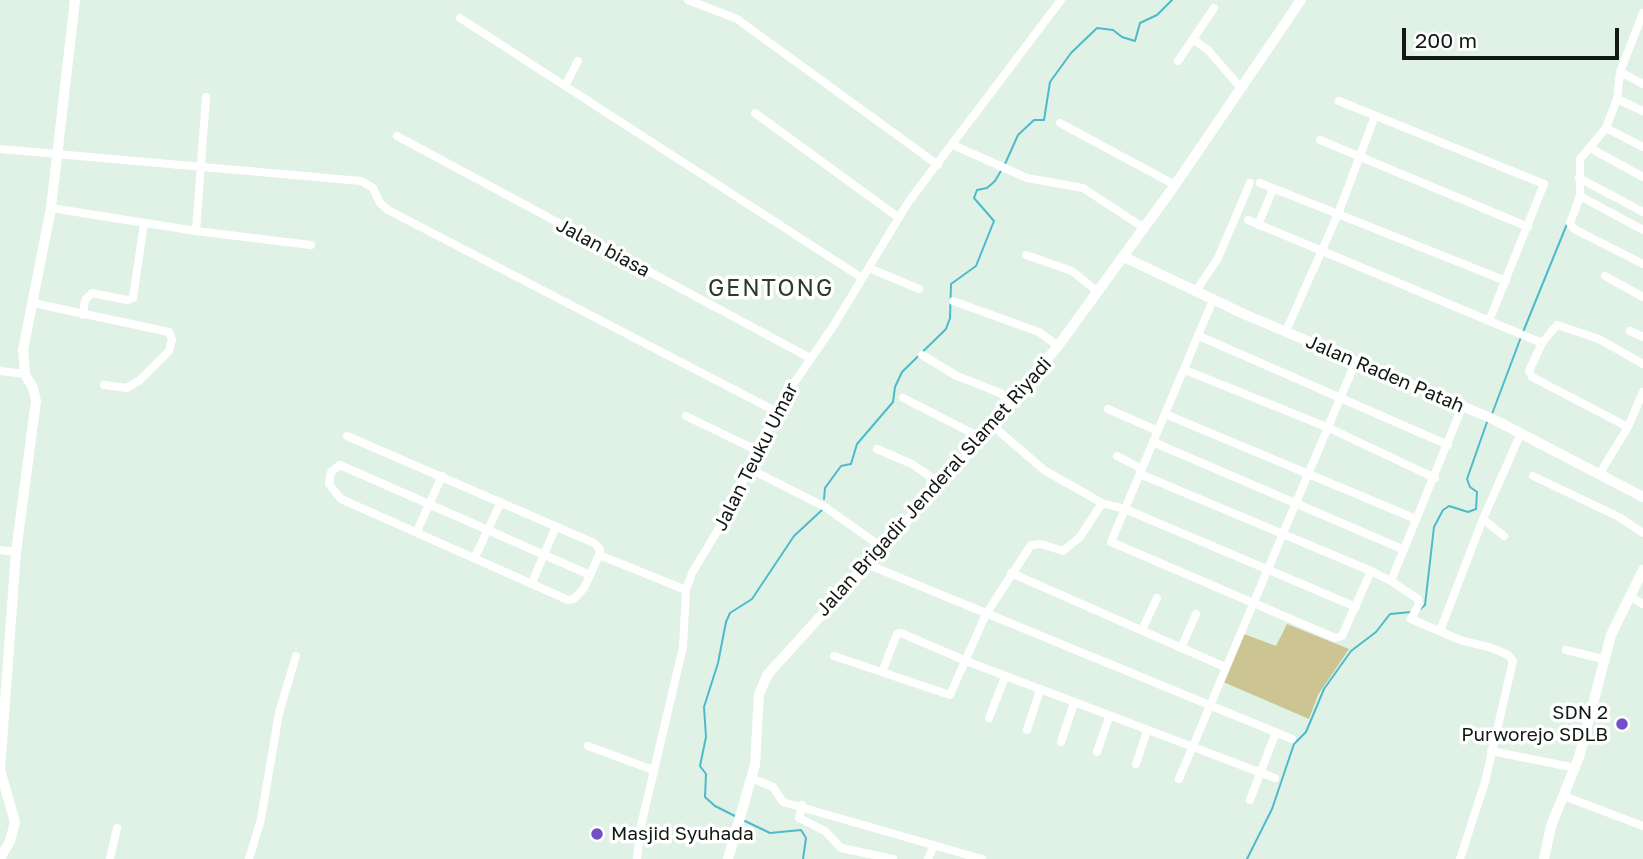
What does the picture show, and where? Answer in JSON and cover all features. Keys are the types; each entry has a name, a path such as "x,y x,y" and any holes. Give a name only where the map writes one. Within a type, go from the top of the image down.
{"main road":[{"path":"0,858 10,841 15,822 0,770 16,552 36,401 33,388 24,374 24,341 51,208 75,0"},
{"name":"Jalan Brigadir Jenderal Slamet Riyadi","path":"728,859 756,758 758,703 762,683 782,656 869,565 993,426 1058,346 1175,185 1301,0"},
{"name":"Jalan Raden Patah","path":"1124,257 1213,300 1489,417 1643,497"},
{"path":"1544,859 1551,826 1576,768 1603,659 1629,596 1643,570"}],"street":[{"path":"688,0 737,19 938,165"},
{"name":"Jalan Teuku Umar","path":"637,859 653,770 683,646 686,590 692,573 733,505 756,450 810,358 899,218 1061,0"},
{"path":"1178,61 1214,8"},
{"path":"1642,16 1620,72 1617,100 1606,128 1580,159 1580,196 1571,227 1643,264"},
{"path":"460,18 862,278"},
{"path":"1194,40 1215,57 1240,87"},
{"path":"565,86 578,61"},
{"path":"1620,72 1643,84"},
{"path":"196,231 206,97"},
{"path":"1617,100 1643,111"},
{"path":"1339,101 1542,182 1544,187 1489,321"},
{"path":"755,113 899,218"},
{"path":"1286,331 1338,214 1375,116"},
{"path":"1060,123 1175,185"},
{"path":"1606,128 1643,147"},
{"name":"Jalan biasa","path":"397,136 810,358"},
{"path":"1320,140 1528,227"},
{"path":"953,145 1039,182 1083,188 1144,228"},
{"path":"1590,148 1643,177"},
{"path":"0,149 368,183 388,210 779,413"},
{"path":"1579,178 1643,212"},
{"path":"1196,291 1222,248 1255,183 1506,281"},
{"path":"1258,225 1273,189"},
{"path":"1580,196 1643,230"},
{"path":"51,208 196,231 312,245"},
{"path":"1248,220 1542,343"},
{"path":"83,315 85,300 92,293 127,300 133,298 144,223"},
{"path":"1026,255 1072,271 1098,292"},
{"path":"869,268 919,289"},
{"path":"1605,276 1643,297"},
{"path":"1213,300 1111,540 1113,544 1338,638 1342,636 1371,571"},
{"path":"953,301 1039,332 1058,346"},
{"path":"33,303 169,332 173,339 169,351 140,380 127,388 104,385"},
{"path":"1628,427 1530,376 1529,371 1542,343 1554,327 1564,326 1599,339 1643,364"},
{"path":"1630,331 1643,337"},
{"path":"1199,336 1448,445"},
{"path":"922,355 957,376 1000,393 1013,402"},
{"path":"1179,779 1356,362"},
{"path":"1185,370 1329,428 1435,478"},
{"path":"0,372 24,374"},
{"path":"1600,473 1628,427 1643,392"},
{"path":"903,398 982,438"},
{"path":"1391,581 1462,407"},
{"path":"1108,410 1158,431"},
{"path":"1165,414 1416,519"},
{"path":"686,416 756,450"},
{"path":"993,426 1044,470 1102,503 1125,509 1267,572 1356,607"},
{"path":"1440,631 1483,519 1521,433"},
{"path":"347,436 594,543 600,549 599,555 590,575 574,600 341,499 332,490 331,472 334,467 345,466 590,575"},
{"path":"1153,442 1402,549"},
{"path":"877,449 912,464 931,477 938,487"},
{"path":"1117,456 1141,472 1391,581 1418,599 1419,604 1412,614 1440,631 1508,655 1513,661 1480,801 1461,859"},
{"path":"748,468 825,507 883,548"},
{"path":"417,531 442,476"},
{"path":"1533,476 1619,517 1643,533"},
{"path":"475,557 501,502"},
{"path":"834,656 950,695 986,614 1011,573 1035,544 1059,551 1066,549 1080,537 1102,503"},
{"path":"1483,519 1504,536"},
{"path":"532,583 556,526"},
{"path":"0,550 16,552"},
{"path":"599,555 686,590"},
{"path":"869,565 1292,739"},
{"path":"1011,573 1225,667"},
{"path":"1629,596 1643,604"},
{"path":"1142,630 1157,598"},
{"path":"1181,648 1196,614"},
{"path":"882,672 899,633 1005,677 1275,778"},
{"path":"1566,650 1603,659"},
{"path":"249,859 261,819 279,713 296,656"},
{"path":"989,718 1005,677"},
{"path":"1027,730 1040,690"},
{"path":"1061,742 1074,703"},
{"path":"1097,752 1109,717"},
{"path":"1136,764 1147,731"},
{"path":"1250,800 1276,732"},
{"path":"589,746 653,770"},
{"path":"1491,751 1576,768"},
{"path":"751,778 773,787 783,802 982,859"},
{"path":"1564,796 1643,826"},
{"path":"802,806 799,818 825,831 841,848 893,859"},
{"path":"825,831 831,814"},
{"path":"110,859 117,828"},
{"path":"928,859 934,845"}],"shaded area":[{"path":"1287,624 1349,649 1318,695 1309,719 1221,681 1244,634 1276,646"}],"waterway":[{"path":"1005,164 1018,135 1034,120 1044,120 1050,82 1071,53 1097,28 1113,30 1122,37 1135,41 1140,23 1157,15 1172,0"},
{"path":"824,499 825,488 841,466 851,464 857,444 893,402 895,387 902,372 946,329 950,318 951,284 976,266 994,221 974,198 977,190 987,188 1002,169"},
{"path":"1523,332 1567,224"},
{"path":"1492,414 1521,337"},
{"path":"1417,612 1425,605 1434,527 1443,510 1449,506 1468,512 1476,509 1477,492 1470,487 1467,479 1487,422"},
{"path":"737,817 715,806 705,797 706,774 700,766 706,737 704,707 718,663 726,622 730,613 752,599 794,536 822,510"},
{"path":"1247,859 1272,809 1294,744 1306,732 1324,689 1351,651 1376,632 1390,614 1411,612"},
{"path":"745,821 770,833 801,830 806,838 803,859"}],"place":[{"name":"SDN 2 Purworejo SDLB","path":"1622,724"},
{"name":"Masjid Syuhada","path":"597,834"}],"district":[{"name":"GENTONG","path":"771,289"}]}
